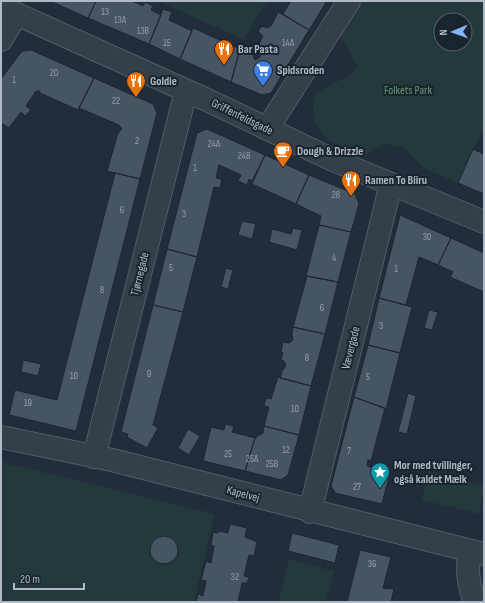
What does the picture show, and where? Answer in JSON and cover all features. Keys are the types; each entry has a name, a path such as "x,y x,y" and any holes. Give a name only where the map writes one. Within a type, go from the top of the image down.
{"street":[{"path":"266,129 349,1"},
{"path":"1,40 9,10"},
{"name":"Griffenfeldsgade","path":"9,10 333,160 484,222"},
{"name":"Tjørnegade","path":"94,457 186,91"},
{"name":"Vævergade","path":"310,512 391,184"},
{"name":"Kapelvej","path":"1,437 112,460 310,512 477,553"},
{"path":"475,602 468,582 467,564 477,553"}],"green space":[{"path":"158,1 267,1 244,40"},
{"name":"Folkets Park","path":"355,1 484,1 484,134 481,133 458,183 424,168 404,148 385,144 366,155 347,149 324,136 314,118 314,98 320,90 353,74 357,66 339,34"},
{"path":"1,462 215,514 194,602 1,602"},
{"path":"428,471 484,486 479,514 422,500"},
{"path":"289,559 334,571 326,602 278,602"}],"building":[{"path":"50,1 96,1 88,18"},
{"path":"96,1 132,1 143,6 145,2 153,6 151,10 161,15 149,44 88,18"},
{"path":"291,1 327,1 309,30 283,14"},
{"path":"163,9 172,12 169,20 192,31 180,59 149,44"},
{"path":"278,12 309,30 271,93 262,95 231,82 240,49 253,55 255,60 260,57 261,52 257,48 263,36 258,31 262,26 267,28 271,26"},
{"path":"193,28 240,49 231,82 180,59"},
{"path":"31,50 94,78 78,110 40,93 40,91 36,91 26,106 31,110 25,116 21,112 9,128 1,123 1,79 22,51"},
{"path":"94,78 153,104 157,113 140,179 107,171 118,133 122,129 119,125 79,108"},
{"path":"207,129 265,155 252,181 249,179 247,185 238,181 241,175 219,165 216,178 222,179 220,188 214,187 197,257 167,249 197,133"},
{"path":"473,149 484,154 484,194 458,183"},
{"path":"265,155 309,175 296,204 252,184"},
{"path":"115,173 140,179 76,431 9,415 15,390 57,400"},
{"path":"309,175 355,194 359,204 351,232 319,225 321,216 296,204"},
{"path":"400,215 451,238 438,265 419,257 406,305 379,298"},
{"path":"242,221 256,224 252,239 238,235"},
{"path":"319,225 351,232 338,282 306,276"},
{"path":"293,228 302,230 297,250 269,242 272,229 291,234"},
{"path":"451,238 484,253 484,292 450,277 453,272 438,265"},
{"path":"167,249 197,257 183,312 153,305"},
{"path":"226,268 233,270 228,289 221,287"},
{"path":"307,276 338,282 325,334 293,327"},
{"path":"379,298 412,307 400,353 368,345"},
{"path":"153,305 183,312 153,425 158,428 147,448 127,437 128,434 121,432"},
{"path":"429,310 438,312 432,330 424,328"},
{"path":"293,327 325,334 311,386 280,378 282,371 286,366 284,361 281,360 283,353 281,352 283,342 289,343 293,340"},
{"path":"368,345 400,353 386,409 354,397"},
{"path":"23,360 41,364 38,376 21,372"},
{"path":"278,377 311,386 299,435 264,426 269,407 264,406 266,398 271,399"},
{"path":"408,393 416,396 407,434 398,432"},
{"path":"354,397 385,408 371,461 368,460 367,466 390,473 382,504 335,493 331,486"},
{"path":"225,424 234,426 232,432 255,438 245,471 203,461 211,427 224,430"},
{"path":"264,426 299,435 288,475 281,480 245,471 255,438 263,433"},
{"path":"188,429 200,436 189,455 178,448"},
{"path":"230,524 247,528 245,537 257,542 254,556 249,555 244,576 249,577 247,583 242,583 238,602 196,602 198,594 203,596 206,581 201,580 206,561 211,563 214,546 211,545 213,532 218,533 219,531 228,533"},
{"path":"292,533 339,545 335,563 288,551"},
{"path":"164,536 174,540 178,550 174,560 164,564 154,560 150,550 154,540"},
{"path":"360,550 391,557 383,588 394,589 391,602 347,602"}],"place":[{"name":"Bar Pasta","path":"224,66"},
{"name":"Spidsroden","path":"263,87"},
{"name":"Goldie","path":"136,98"},
{"name":"Dough & Drizzle","path":"283,168"},
{"name":"Ramen To Bíiru","path":"351,197"},
{"name":"Mor med tvillinger, også kaldet Mælk","path":"380,489"}]}
